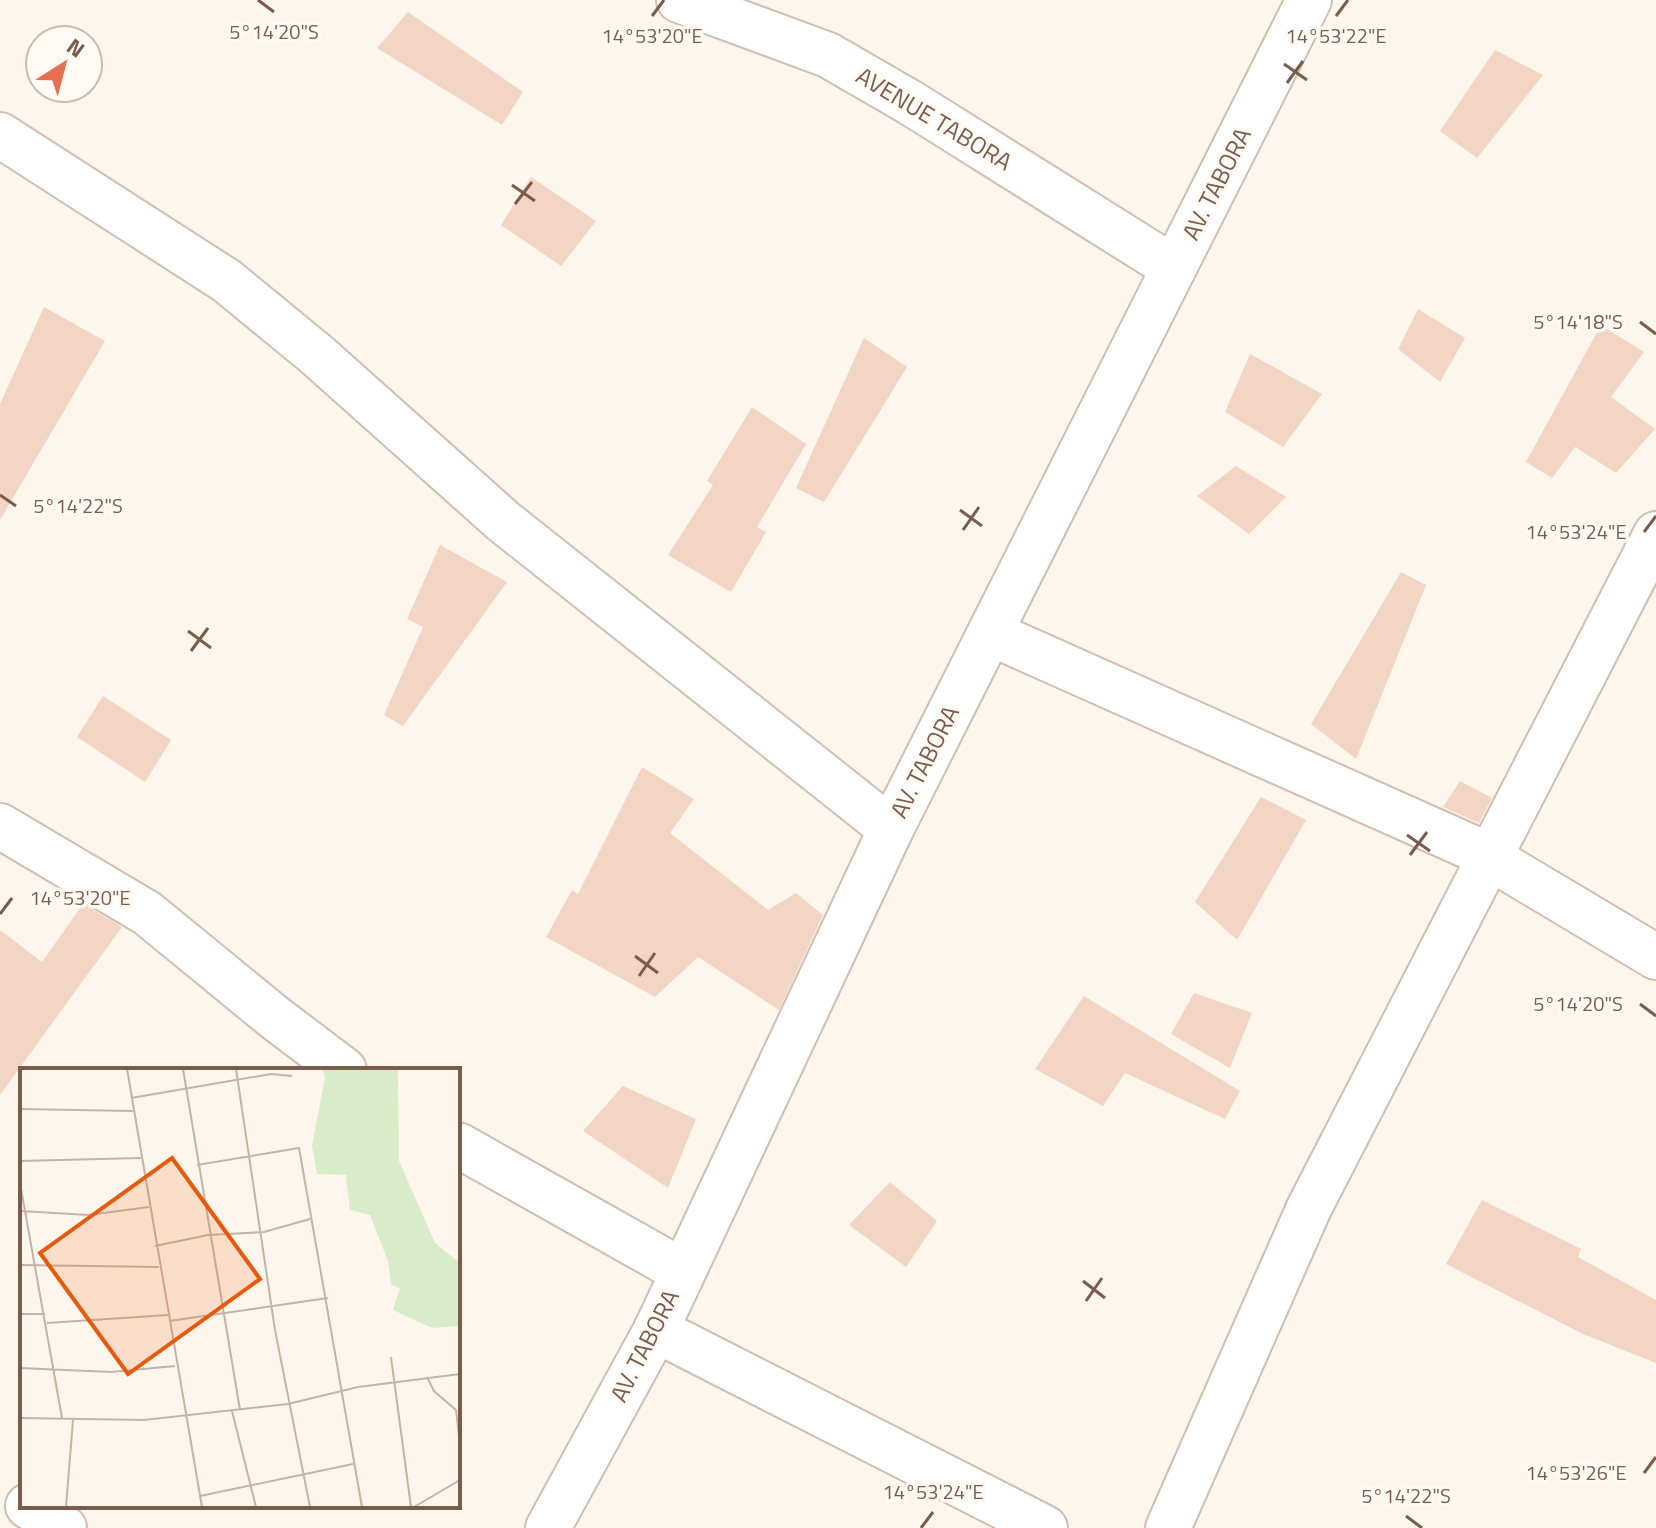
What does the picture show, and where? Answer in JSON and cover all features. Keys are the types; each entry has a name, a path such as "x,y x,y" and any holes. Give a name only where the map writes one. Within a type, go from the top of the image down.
{"street":[{"name":"AVENUE TABORA","path":"679,0 828,55 911,103 1174,268"},
{"name":"AV. TABORA","path":"548,1528 656,1330 891,829 1309,0"},
{"path":"0,135 227,281 317,355 503,521 891,829"},
{"path":"1168,1528 1309,1208 1656,534"},
{"path":"990,633 1489,856 1656,957"},
{"path":"0,826 147,913 341,1068"},
{"path":"460,1146 682,1271"},
{"path":"656,1330 1045,1528"},
{"path":"0,1488 20,1501"},
{"path":"31,1508 64,1528"}],"building":[{"path":"408,12 523,92 502,125 377,48"},
{"path":"1495,50 1543,75 1477,158 1440,131"},
{"path":"531,177 596,221 561,266 501,225"},
{"path":"44,307 105,341 0,520 0,404"},
{"path":"1418,309 1465,338 1440,382 1398,349"},
{"path":"1601,325 1644,352 1611,397 1655,429 1616,473 1575,447 1552,478 1526,462"},
{"path":"864,338 907,367 824,502 796,488"},
{"path":"1250,354 1322,394 1283,447 1225,412"},
{"path":"752,407 806,444 757,527 766,532 731,592 668,555 713,485 707,481"},
{"path":"1236,466 1286,497 1249,534 1197,496"},
{"path":"440,545 507,582 403,726 384,715 423,627 407,619"},
{"path":"1401,572 1426,585 1356,759 1311,724"},
{"path":"103,696 171,740 145,782 77,737"},
{"path":"642,767 694,799 670,833 768,910 796,893 823,915 779,1010 698,957 655,997 546,937 572,890 578,894"},
{"path":"1460,781 1492,798 1479,823 1443,807"},
{"path":"1261,797 1306,820 1237,940 1195,902"},
{"path":"83,904 122,927 0,1095 0,930 42,962"},
{"path":"1194,993 1252,1013 1230,1068 1171,1034"},
{"path":"1084,996 1240,1091 1225,1119 1125,1073 1103,1106 1035,1069"},
{"path":"623,1086 696,1119 668,1188 583,1131"},
{"path":"890,1182 937,1221 906,1267 849,1225"},
{"path":"1482,1200 1581,1249 1578,1257 1656,1300 1656,1363 1583,1334 1446,1264"}]}
